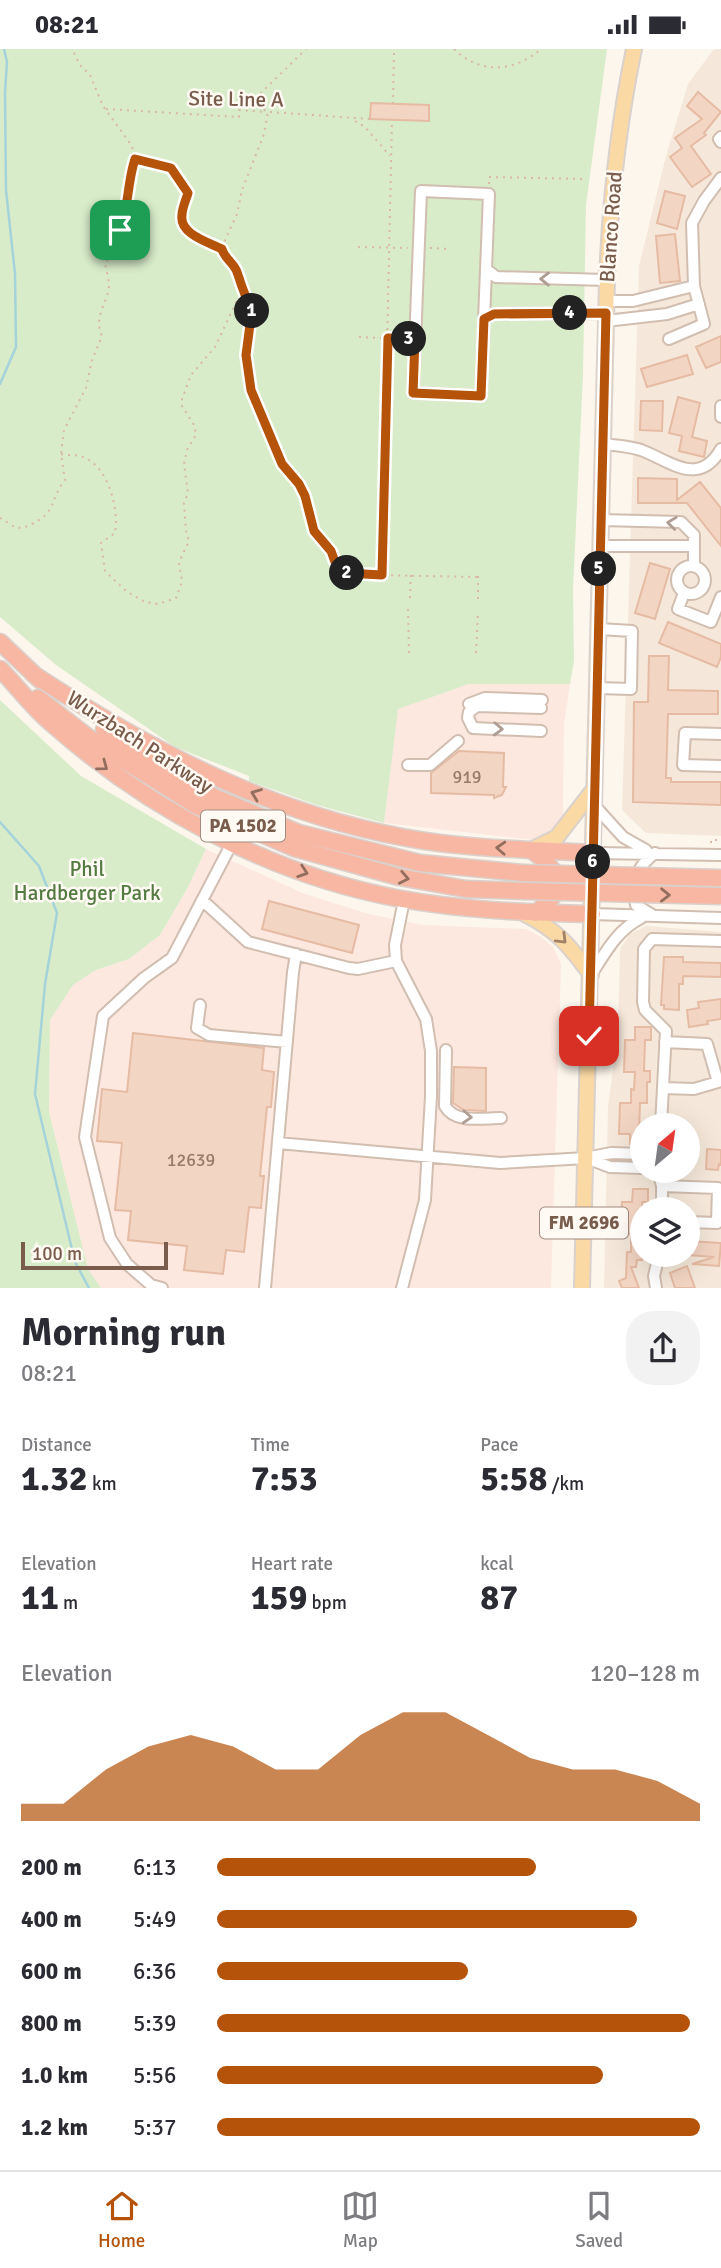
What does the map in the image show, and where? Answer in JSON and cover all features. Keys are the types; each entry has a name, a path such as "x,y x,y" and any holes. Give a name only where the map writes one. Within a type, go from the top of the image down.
{"highway":[{"name":"Wurzbach Parkway","path":"0,642 83,716 164,769 214,797 299,834 420,863 523,873 721,878"},
{"name":"Wurzbach Parkway","path":"0,668 93,741 147,776 197,806 282,843 399,877 466,888 721,896"},
{"path":"0,668 48,721 96,760 162,806 232,843 291,869 336,884 458,908 592,914"},
{"path":"33,674 151,747 231,784 306,813 425,841 594,853"},
{"path":"529,913 551,899 557,881 551,864 531,850"}],"main road":[{"name":"Blanco Road","path":"582,1288 607,280 610,209 618,132 634,49"},
{"path":"531,850 557,837 594,789"},
{"path":"529,913 560,936 591,975"}],"street":[{"path":"669,339 704,324 694,286 692,223 721,178"},
{"path":"421,191 489,194 486,269 481,396 413,393 421,191"},
{"path":"486,269 496,277 607,280"},
{"path":"606,312 633,301 694,286"},
{"path":"654,297 658,316"},
{"path":"484,319 494,314 606,312 658,316 699,304"},
{"path":"721,406 721,417"},
{"path":"603,444 633,447 678,467 696,469 712,463 721,449"},
{"path":"601,520 681,522 694,534 694,565"},
{"path":"600,546 694,546"},
{"path":"684,593 678,608 711,622 721,595 705,580 701,568 694,565"},
{"path":"694,565 681,572 677,581 678,587 684,593 696,593 703,587 705,580"},
{"path":"597,688 631,689 632,631 599,629"},
{"path":"541,730 473,728 468,718 469,712 477,706 542,704"},
{"path":"721,734 685,733 683,765 721,766"},
{"path":"408,765 430,765 458,741"},
{"path":"594,805 623,837 637,847 655,853"},
{"path":"162,1288 151,1285 127,1264 110,1238 85,1137 103,1016 144,978 172,958 232,843"},
{"path":"594,853 721,855"},
{"path":"654,916 636,905 635,879 641,865 655,853"},
{"path":"402,1288 424,1212 429,1157 431,1051 426,1019 396,961 404,899"},
{"path":"202,900 242,938 358,968 396,961"},
{"path":"592,914 721,918"},
{"path":"591,975 627,924 642,917"},
{"path":"662,1113 666,1031 645,1010 644,949 652,939 721,941"},
{"path":"265,1288 296,954"},
{"path":"200,1005 197,1028 209,1035 287,1042"},
{"path":"663,1088 694,1089 718,1082 707,1044 666,1042"},
{"path":"446,1050 447,1111 457,1117 500,1118"},
{"path":"278,1143 500,1163 630,1154"},
{"path":"586,1158 610,1167 630,1168"},
{"path":"662,1183 663,1197"},
{"path":"663,1186 718,1188 717,1223 700,1222"},
{"path":"656,1267 656,1288"}],"path":[{"path":"0,518 12,526 25,528 44,518 50,512 55,492 65,480 61,454 64,430 86,388 92,360 102,335 99,330 100,314 109,288 105,263 121,240 120,230 127,211 129,179 135,159 132,146 103,106 90,75 80,65 72,49"},
{"path":"306,49 260,94 259,107 268,112 264,134 222,249 237,270 241,292 252,309 246,355 251,390 282,464 299,484 305,496 314,531 331,551 338,570 382,575 478,575 478,599"},
{"path":"393,104 394,49"},
{"path":"454,49 485,68 508,67 527,61 541,49"},
{"name":"Site Line A","path":"103,106 107,110 150,110 239,117 239,110 370,119"},
{"path":"352,119 365,127 391,156"},
{"path":"382,575 392,120"},
{"path":"135,159 163,165 176,174 188,193 181,216 182,224 188,232 222,249"},
{"path":"489,194 489,177 586,179"},
{"path":"358,247 409,248"},
{"path":"426,248 449,249"},
{"path":"61,454 81,456 91,461 102,474 113,496 117,521 115,533 101,543 105,571 126,591 145,602 158,604 176,598 182,582 179,562 189,541 184,503 188,493 184,464 187,450 196,435 194,425 182,406 182,399 191,375 215,347 241,292"},
{"path":"359,337 415,339"},
{"path":"384,490 391,490"},
{"path":"410,598 411,571"},
{"path":"408,609 409,654"},
{"path":"476,653 478,611"},
{"path":"711,843 711,839 721,840"}],"shaded area":[{"path":"714,49 721,49 721,836 646,833 622,810 639,266 666,156 688,84"},
{"path":"469,684 570,684 564,725 563,814 557,826 546,836 534,840 384,823 397,709"},
{"path":"206,849 305,894 369,914 423,925 526,929 553,947 561,964 551,1288 101,1288 88,1269 49,1112 50,1020 73,985 96,970 129,959 160,935 187,889"},
{"path":"646,926 721,932 721,1288 604,1288 608,1107 618,1031 620,949 630,934"}],"green space":[{"path":"0,49 607,49 586,205 583,375 573,589 574,661 570,684 469,684 398,709 384,823 317,805 249,781 249,776 175,747 56,665 0,617"},
{"name":"Phil Hardberger Park","path":"0,700 81,776 206,849 187,889 160,935 129,959 96,970 73,985 50,1020 49,1112 88,1269 101,1288 0,1288"}],"building":[{"path":"698,92 721,112 704,133 706,135 691,146 711,174 692,187 670,157 682,148 675,138 702,119 687,106"},
{"path":"371,103 429,105 429,121 370,119"},
{"path":"665,191 685,196 677,229 657,223"},
{"path":"675,234 680,281 660,283 656,236"},
{"path":"721,336 721,362 706,368 696,347"},
{"path":"687,355 693,374 647,387 641,369"},
{"path":"678,397 700,403 692,437 707,441 704,457 679,451 682,436 669,433"},
{"path":"641,401 663,401 662,431 640,430"},
{"path":"638,478 677,479 677,500 700,482 721,508 721,546 687,503 638,503"},
{"path":"650,563 670,569 655,619 635,613"},
{"path":"668,622 721,644 721,657 717,667 659,643"},
{"path":"649,656 669,656 668,690 718,691 718,714 668,714 666,778 671,778 671,782 721,782 721,805 633,802 634,702 648,702"},
{"path":"459,751 504,753 503,787 506,787 502,795 494,798 494,795 431,793 431,773"},
{"path":"269,901 359,925 352,953 262,929"},
{"path":"664,957 683,957 683,962 721,963 721,977 683,976 683,984 679,984 679,1010 664,1009 664,1005 661,1005"},
{"path":"721,999 721,1019 689,1027 687,1010 699,1008 698,1002"},
{"path":"635,1027 651,1027 651,1040 645,1040 644,1071 650,1071 647,1103 640,1103 640,1113 630,1113 630,1134 619,1134 620,1103 631,1103 631,1089 634,1090 635,1072 624,1072 625,1040 635,1040"},
{"path":"133,1033 264,1048 262,1070 274,1072 271,1107 267,1107 260,1176 264,1176 261,1208 249,1207 244,1252 226,1250 223,1274 184,1270 187,1246 128,1240 131,1211 115,1210 122,1143 97,1141 102,1089 127,1092"},
{"path":"454,1067 486,1068 486,1111 464,1110 453,1103"},
{"path":"707,1149 721,1150 721,1165 719,1164 718,1170 706,1169"},
{"path":"633,1189 648,1189 648,1197 632,1197"},
{"path":"622,1202 630,1202 630,1234 621,1233"},
{"path":"700,1242 721,1243 719,1266 700,1265 700,1261 714,1257 700,1256"},
{"path":"627,1252 630,1252 630,1267 639,1288 622,1288 619,1281 626,1278"},
{"path":"687,1267 695,1288 675,1288 670,1273"}],"waterway":[{"path":"0,384 16,347 15,274 6,190 7,62 4,49"},
{"path":"0,822 39,866 57,913 45,984 35,1094 75,1262 89,1288"}],"route":[{"path":"120,230 127,211 129,179 135,159 171,168 188,193 181,216 182,224 188,232 222,249 237,270 241,292 252,309 246,355 251,390 282,464 299,484 305,496 314,531 331,551 338,570 346,573 382,575 388,338 415,339 413,393 481,396 484,319 494,314 606,313 589,1036"}]}
